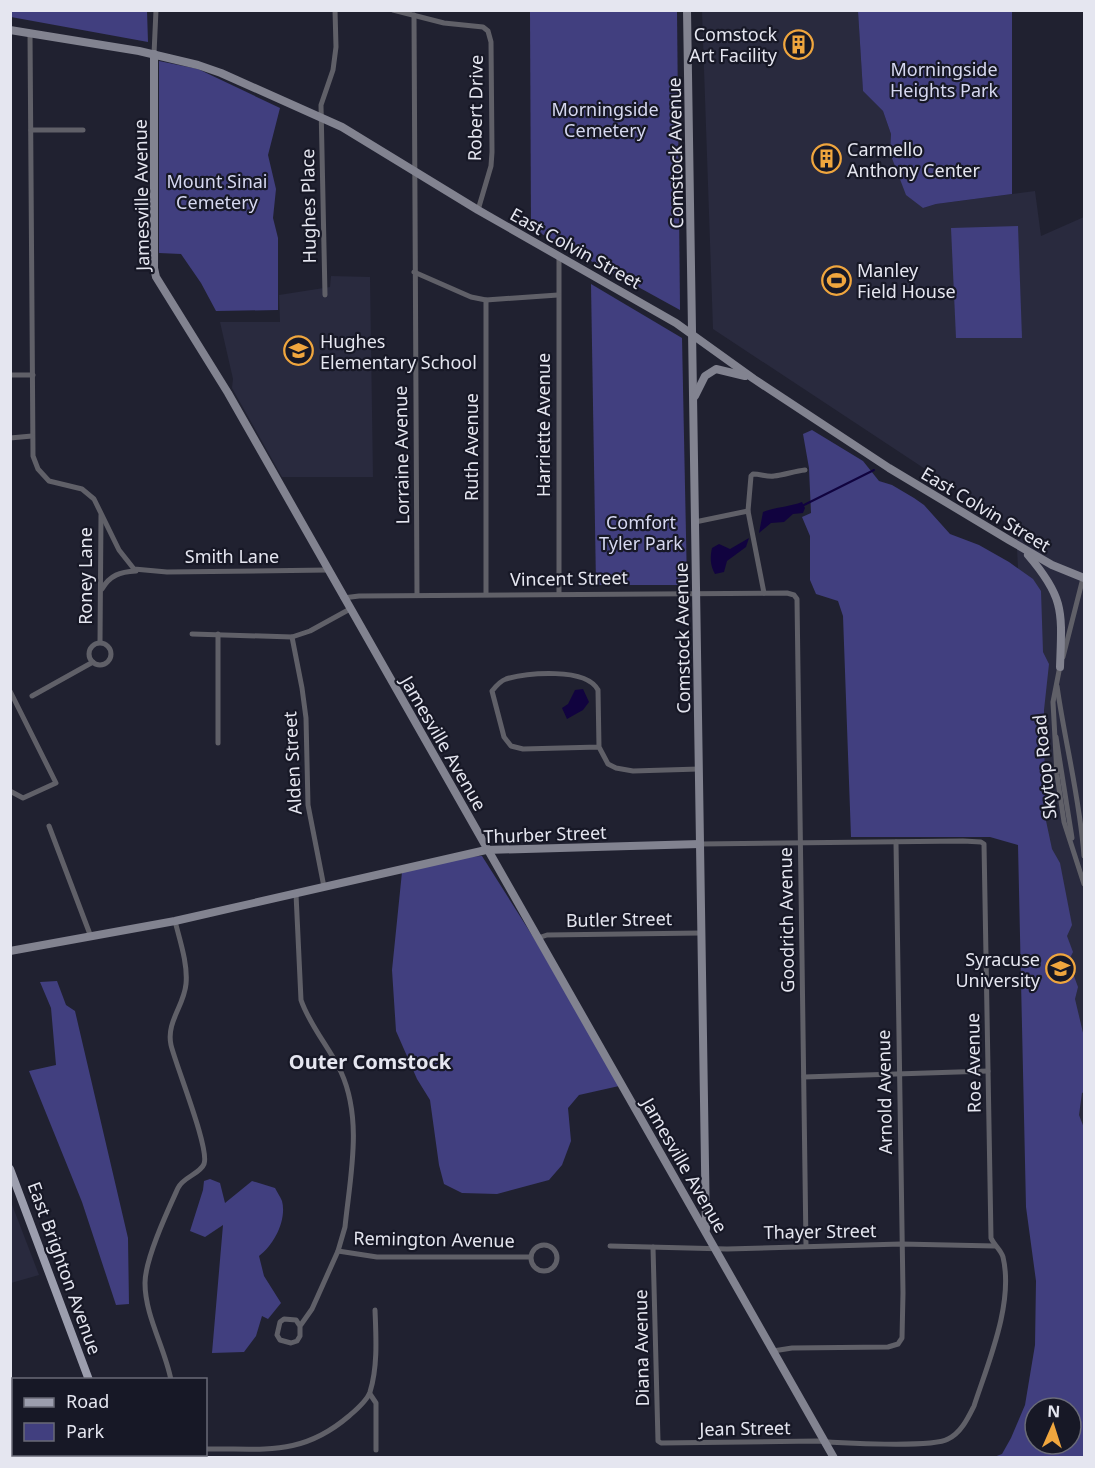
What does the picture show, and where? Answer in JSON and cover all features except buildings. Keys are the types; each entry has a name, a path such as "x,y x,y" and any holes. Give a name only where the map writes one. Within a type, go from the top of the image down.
{"main road":[{"name":"East Brighton Avenue","path":"10,1169 88,1378"}],"street":[{"name":"Jamesville Avenue","path":"156,10 154,54 154,268 156,277 228,393 834,1458"},
{"name":"Hughes Place","path":"324,295 321,105 333,70 336,47 335,10"},
{"name":"Robert Drive","path":"393,10 444,23 483,27 488,31 491,42 492,152 491,166 478,210"},
{"name":"Comstock Avenue","path":"687,10 706,1230"},
{"name":"Lorraine Avenue","path":"414,15 417,595"},
{"name":"East Colvin Street","path":"12,31 154,54 198,64 321,118 628,295 692,335 754,379 890,468 1023,549 1052,565 1084,578"},
{"path":"30,33 34,460 44,476 59,485 86,491 94,499 118,550 128,564 138,571"},
{"path":"31,130 84,130"},
{"name":"Harriette Avenue","path":"559,256 559,594"},
{"path":"414,272 471,297 486,300 558,295"},
{"name":"Ruth Avenue","path":"486,300 486,594"},
{"path":"693,400 702,380 716,369 754,379"},
{"path":"10,375 33,375"},
{"path":"10,438 32,436"},
{"path":"764,592 748,511 751,476 753,474 776,476 805,470"},
{"name":"Roney Lane","path":"100,642 101,510"},
{"path":"695,522 748,511"},
{"path":"1023,549 1046,576 1059,602 1062,624 1060,667"},
{"name":"Smith Lane","path":"101,590 107,579 115,575 138,571 328,570"},
{"name":"Skytop Road","path":"1084,578 1053,702 1053,724 1063,801 1074,855 1084,884"},
{"name":"Vincent Street","path":"343,598 486,594 764,592 787,592 794,595"},
{"name":"Goodrich Avenue","path":"794,595 797,599 806,1246"},
{"path":"192,634 292,637 310,631 350,609"},
{"path":"218,634 218,743"},
{"name":"Alden Street","path":"292,637 306,718 308,805 324,887"},
{"name":"Roney Lane","path":"93,662 102,666 108,663 110,658 111,652 106,645 100,642"},
{"name":"Roney Lane","path":"93,662 91,651 94,645 100,642"},
{"name":"Roney Lane","path":"32,696 93,662"},
{"path":"599,747 523,749 511,746 504,738 492,691 504,680 525,676 571,675 589,680 598,690 599,747 608,764 633,771 699,769"},
{"name":"Skytop Road","path":"1057,681 1064,734 1082,821 1084,856"},
{"path":"10,690 56,783 23,798 10,791"},
{"path":"1063,801 1077,798"},
{"path":"1067,822 1082,821"},
{"path":"49,826 91,938"},
{"name":"Thurber Street","path":"10,951 175,921 486,850 700,844 963,841 982,843"},
{"name":"Arnold Avenue","path":"773,1351 792,1348 892,1347 901,1341 903,1293 896,842"},
{"name":"Roe Avenue","path":"825,1442 926,1443 945,1441 958,1432 974,1406 1003,1312 1003,1256 991,1238 985,856 982,843"},
{"name":"Remington Avenue","path":"296,894 302,1000 306,1012 340,1071 351,1105 353,1139 345,1227 338,1251 312,1309 300,1326 300,1336 297,1341 291,1343 280,1340 277,1335 280,1322 291,1319 296,1320 300,1326"},
{"path":"170,1378 148,1305 146,1274 160,1232 181,1182 202,1167 205,1162 202,1140 171,1042 173,1018 186,986 187,974 175,921"},
{"name":"Butler Street","path":"538,938 547,935 605,933 701,933"},
{"path":"804,1077 988,1071"},
{"name":"Thayer Street","path":"610,1246 715,1248 901,1244 995,1246"},
{"name":"Remington Avenue","path":"544,1245 552,1248 556,1261 552,1268 539,1270 532,1265 530,1257 534,1250 544,1245"},
{"name":"Diana Avenue","path":"654,1247 658,1441 665,1444"},
{"name":"Remington Avenue","path":"338,1251 377,1257 530,1257"},
{"path":"207,1449 287,1448 304,1444 332,1431 370,1394 374,1368 375,1310"},
{"path":"370,1394 376,1403 376,1450"},
{"name":"Jean Street","path":"665,1444 825,1442"}],"shaded area":[{"name":"Syracuse University","path":"702,11 858,11 863,91 883,111 891,134 890,153 923,208 936,204 1035,191 1041,236 1084,217 1084,1457 1083,1396 1060,1396 1016,529 713,329"},
{"name":"Hughes Elementary School","path":"331,276 370,277 373,477 282,477 232,388 233,379 220,322 280,322 279,295 330,287"},
{"path":"802,502 805,508 803,513 793,514 784,522 771,523 759,533 763,512"},
{"path":"749,538 746,547 727,561 724,572 715,574 711,561 712,548 719,544 730,549"},
{"path":"583,689 589,702 583,710 567,719 562,708 568,704 575,690"},
{"path":"11,1202 39,1275 10,1283"}],"green space":[{"path":"10,11 147,11 148,42 11,17"},
{"name":"Morningside Cemetery","path":"530,11 677,11 680,310 531,228"},
{"name":"Morningside Heights Park","path":"858,11 1012,11 1012,194 936,204 923,208 906,195 890,153 891,134 883,111 863,91"},
{"name":"Mount Sinai Cemetery","path":"159,61 198,69 280,108 268,155 276,189 273,218 278,238 278,310 216,311 201,283 181,254 159,253"},
{"path":"1018,226 1022,338 956,338 951,228"},
{"name":"Comfort Tyler Park","path":"591,284 682,338 687,585 596,585"},
{"path":"812,430 863,461 879,481 892,485 924,505 950,534 979,545 1009,562 1033,579 1041,591 1043,652 1049,664 1044,710 1045,816 1052,849 1060,863 1072,925 1067,936 1073,952 1070,958 1071,968 1078,987 1075,999 1084,1037 1084,1092 1079,1115 1084,1128 1084,1457 994,1457 1002,1454 1023,1410 1023,1456 1083,1456 1083,1396 1026,1396 1035,1345 1036,1281 1026,1207 1018,845 990,837 851,837 843,616 838,601 816,594 810,580 810,536 802,517 811,513 809,468 803,434"},
{"path":"482,856 537,943 619,1086 579,1095 568,1108 571,1141 562,1165 549,1180 497,1194 462,1193 444,1184 439,1165 430,1100 417,1079 396,1031 392,970 402,872 463,857"},
{"path":"57,981 66,1005 75,1011 128,1238 129,1304 116,1305 82,1202 29,1071 56,1065 51,1008 40,982"},
{"path":"210,1179 220,1183 225,1203 252,1181 275,1188 282,1201 281,1224 270,1245 259,1256 264,1276 281,1303 268,1319 262,1316 256,1336 244,1352 212,1353 223,1225 205,1237 190,1231 204,1181"}],"waterway":[{"path":"804,505 874,470"}],"place":[{"name":"Comstock Art Facility","path":"798,44"},
{"name":"Carmello Anthony Center","path":"826,159"},
{"name":"Manley Field House","path":"836,280"},
{"name":"Hughes Elementary School","path":"299,351"},
{"name":"Syracuse University","path":"1061,969"}],"district":[{"name":"Outer Comstock","path":"370,1061"}]}
